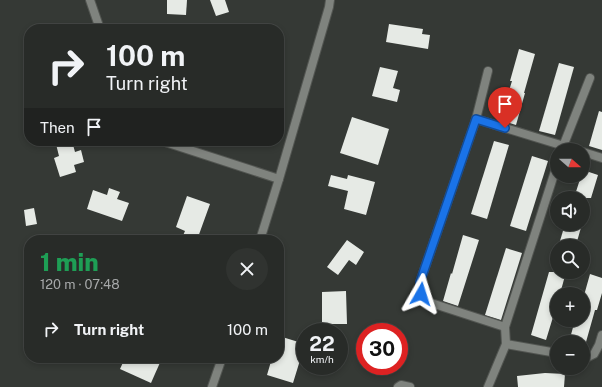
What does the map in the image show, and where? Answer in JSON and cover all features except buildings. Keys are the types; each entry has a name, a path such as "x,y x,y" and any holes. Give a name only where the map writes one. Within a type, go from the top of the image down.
{"street":[{"path":"90,0 98,24"},
{"path":"262,235 330,0"},
{"path":"488,71 476,119 420,282 421,294 428,302 505,327"},
{"path":"565,143 590,78"},
{"path":"476,119 550,144"},
{"path":"177,146 279,179"},
{"path":"590,154 602,158"},
{"path":"488,387 506,344 505,327 551,183"},
{"path":"590,356 594,354 602,336"},
{"path":"506,344 550,352"},
{"path":"212,387 220,363"},
{"path":"398,387 410,387"}],"route":[{"path":"421,294 420,282 476,119 505,128"}]}
